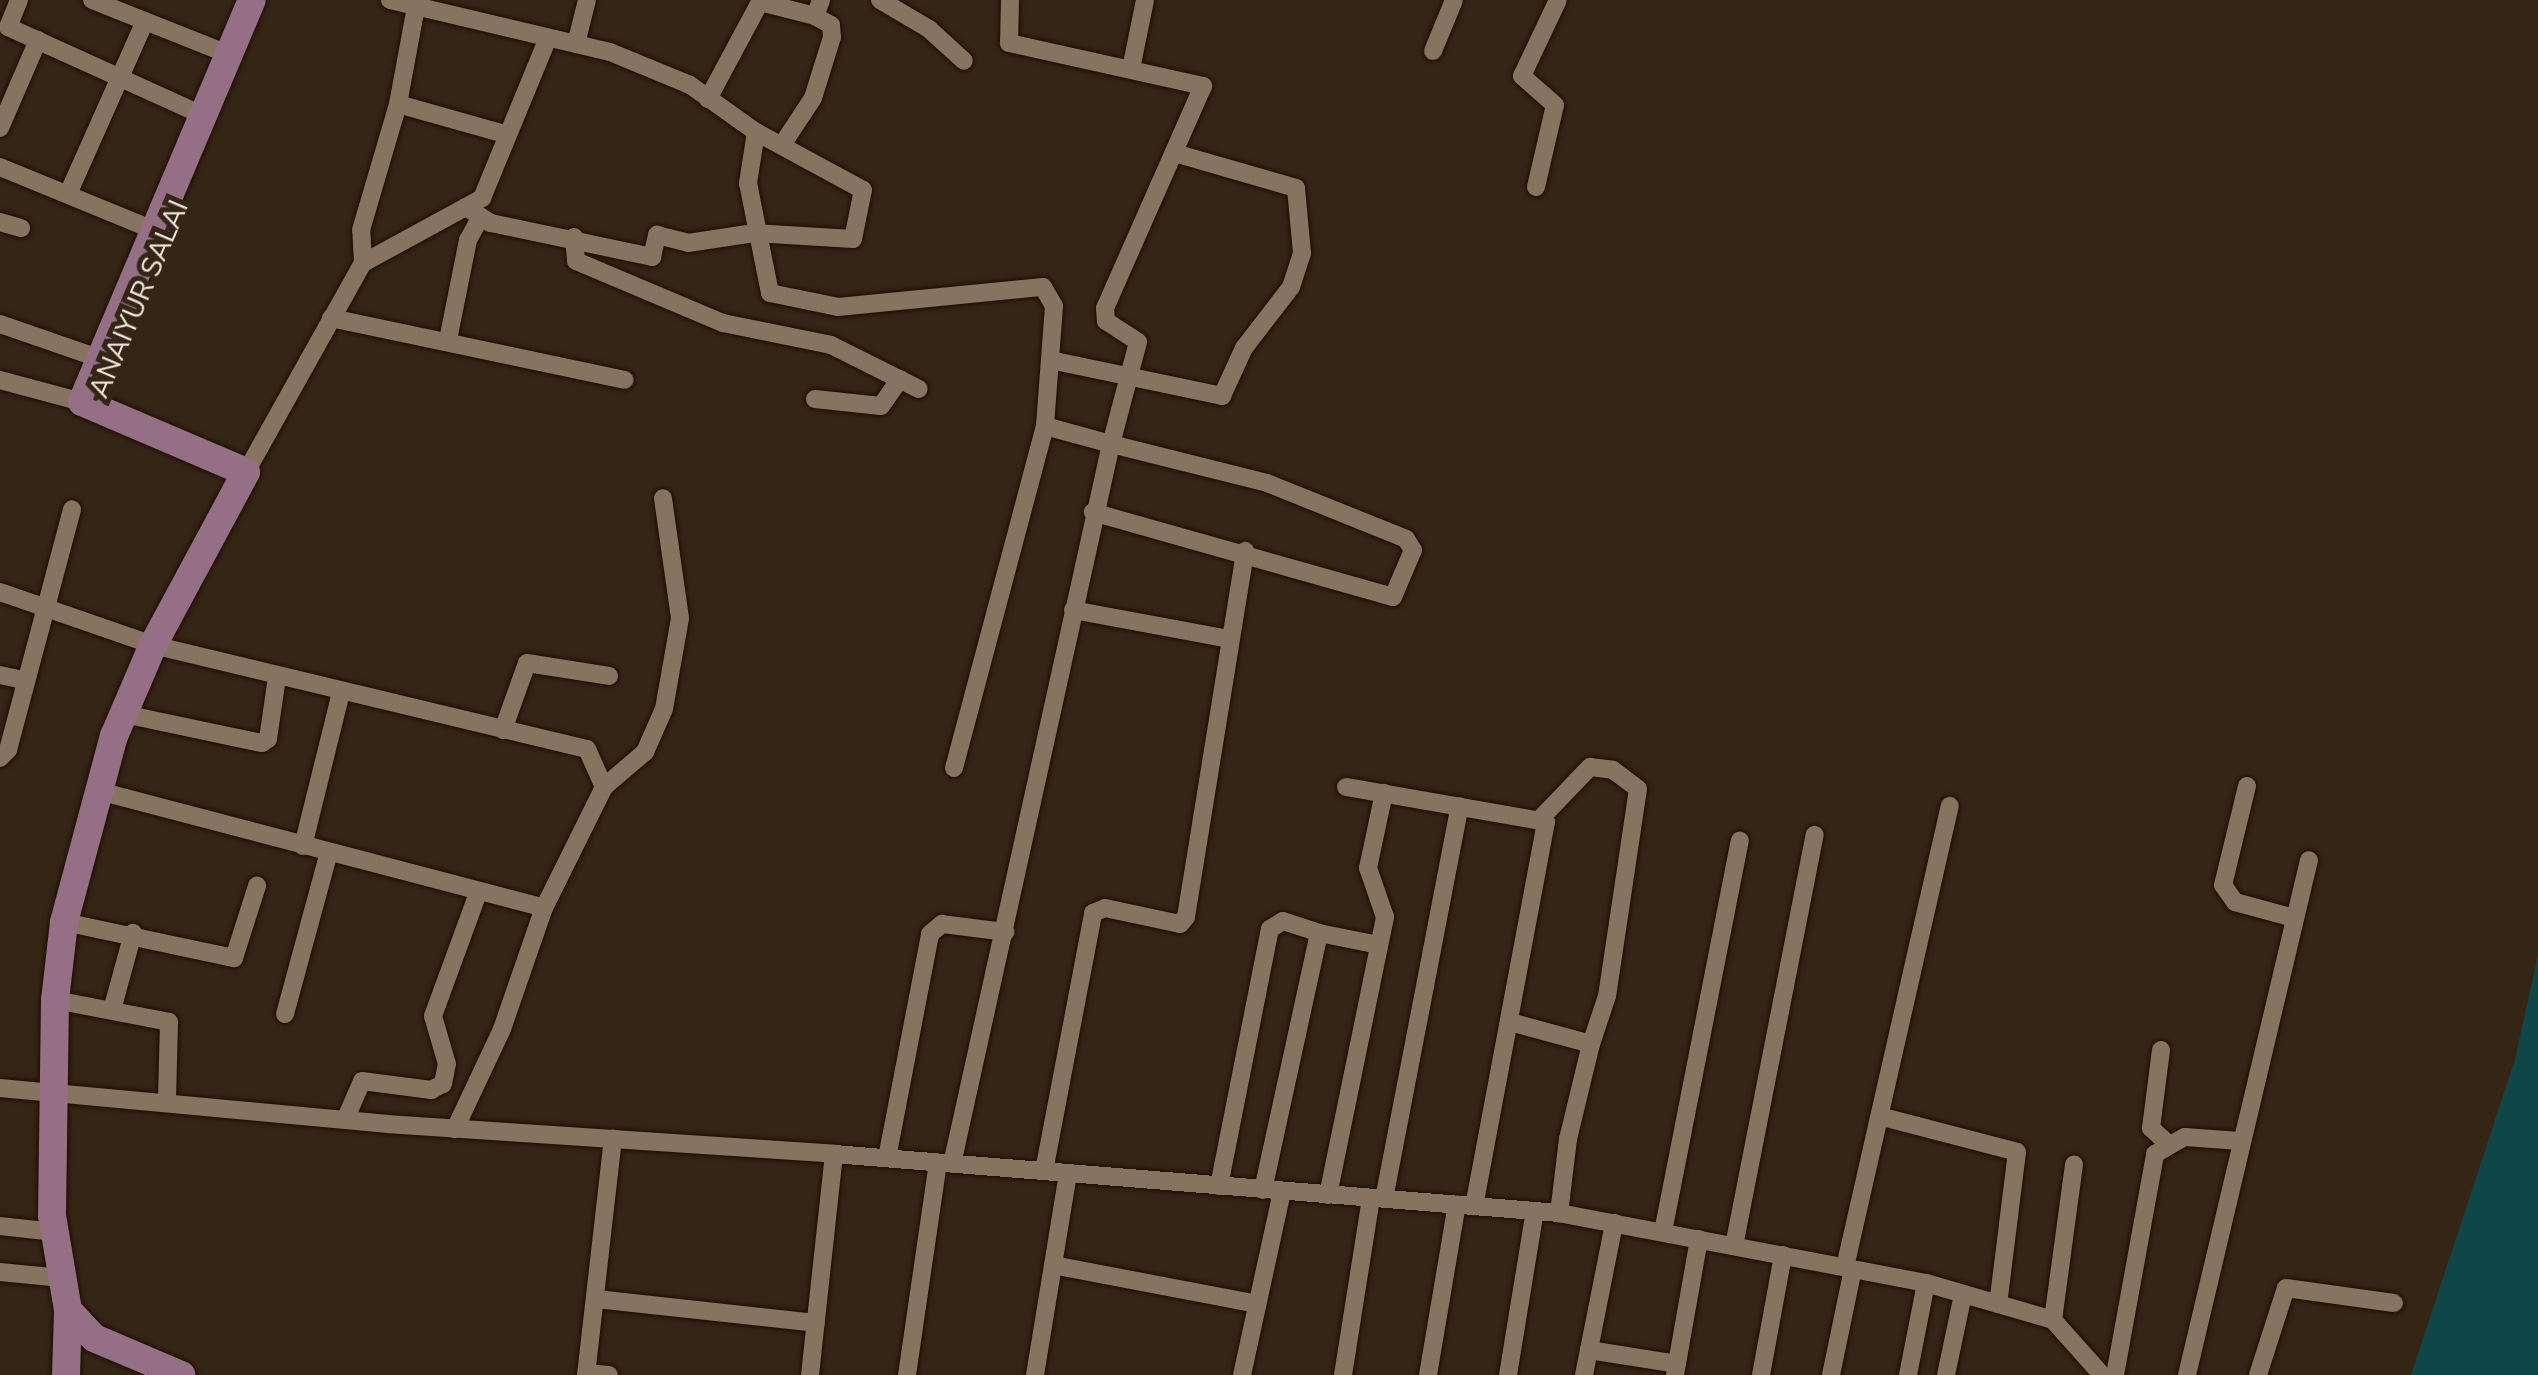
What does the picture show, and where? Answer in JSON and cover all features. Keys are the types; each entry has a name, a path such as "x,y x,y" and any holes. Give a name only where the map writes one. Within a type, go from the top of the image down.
{"main road":[{"name":"ANAIYUR SALAI","path":"90,405 98,358 252,0"},
{"name":"ANAIYUR SALAI","path":"90,405 269,0"},
{"path":"66,1375 68,1310 55,1232 53,1093 64,922 124,714 153,645 246,472 90,405"},
{"path":"68,1310 94,1338 149,1369 181,1375"}],"street":[{"path":"19,0 4,26 200,114"},
{"path":"92,0 228,54"},
{"path":"246,472 364,263 473,212 652,257 657,236 688,243 754,233 847,241 856,235 862,190 756,132 690,84 576,44 390,0"},
{"path":"576,44 587,0"},
{"path":"880,0 930,29 964,61"},
{"path":"907,1375 945,1163 1006,932 1093,512 1132,378 1136,338 1106,321 1105,308 1204,86 1008,43 1010,0"},
{"path":"1131,69 1145,0"},
{"path":"1433,51 1454,0"},
{"path":"1536,187 1555,105 1522,76 1558,0"},
{"path":"708,98 760,2 818,8 830,25 832,37 814,98 782,145"},
{"path":"364,263 361,230 398,104 416,7"},
{"path":"68,194 145,21"},
{"path":"448,340 473,212 548,38"},
{"path":"0,128 38,40"},
{"path":"398,104 508,135"},
{"path":"756,132 748,183 754,233 770,292 838,307 1043,286 1054,306 1055,361 1044,426 954,768"},
{"path":"1055,361 1222,396 1244,348 1291,286 1302,253 1296,188 1175,153"},
{"path":"0,167 151,229"},
{"path":"0,222 20,228"},
{"path":"574,237 576,261 723,323 816,340 919,389"},
{"path":"331,318 625,380"},
{"path":"0,324 98,358"},
{"path":"815,399 882,406 900,379"},
{"path":"0,380 90,405"},
{"path":"1044,426 1267,483 1406,539 1413,550 1392,597 1246,551 1093,512"},
{"path":"455,1129 502,1029 544,908 604,787 646,752 664,709 680,618 663,498"},
{"path":"0,758 8,750 72,509"},
{"path":"1044,1171 1093,914 1104,908 1180,924 1186,918 1246,551"},
{"path":"0,592 153,645 587,750 604,787"},
{"path":"1073,610 1229,638"},
{"path":"502,730 527,663 609,676"},
{"path":"0,675 24,680"},
{"path":"124,714 262,743 268,739 277,677"},
{"path":"303,846 341,693"},
{"path":"1541,818 1590,767 1613,770 1638,788 1607,996 1568,1139 1559,1213"},
{"path":"2247,786 2223,885 2234,902 2294,918"},
{"path":"1346,787 1541,818"},
{"path":"99,791 544,908"},
{"path":"1328,1195 1385,906 1368,868 1384,793"},
{"path":"1344,1375 1460,806"},
{"path":"1831,1375 1849,1268 1950,806"},
{"path":"1428,1375 1510,1022 1546,830 1541,818"},
{"path":"1734,1246 1816,835"},
{"path":"1663,1232 1740,841"},
{"path":"285,1014 329,852"},
{"path":"2187,1375 2309,860"},
{"path":"64,922 133,933 234,958 257,886"},
{"path":"346,1118 362,1081 431,1090 442,1084 448,1064 433,1016 478,893"},
{"path":"1219,1186 1270,929 1283,921 1379,945"},
{"path":"886,1158 930,934 942,924 1006,932"},
{"path":"112,1010 133,933"},
{"path":"1242,1375 1258,1304 1272,1191 1319,933"},
{"path":"56,1000 170,1022 167,1098"},
{"path":"1510,1022 1591,1044"},
{"path":"2161,1050 2151,1128 2168,1144"},
{"path":"0,1088 167,1098 455,1129 834,1154 1559,1213 1926,1283 2052,1320 2102,1375"},
{"path":"1883,1117 2017,1152 1998,1304"},
{"path":"2115,1375 2155,1154 2186,1137 2240,1141"},
{"path":"609,1375 586,1374 614,1139"},
{"path":"810,1375 834,1154"},
{"path":"2052,1320 2074,1164"},
{"path":"1035,1375 1068,1174"},
{"path":"1508,1375 1534,1211"},
{"path":"1584,1375 1614,1223"},
{"path":"0,1226 55,1232"},
{"path":"1589,1350 1676,1369 1699,1239"},
{"path":"1762,1375 1783,1256"},
{"path":"1052,1266 1258,1304"},
{"path":"0,1272 62,1278"},
{"path":"1908,1375 1926,1283"},
{"path":"2258,1375 2286,1288 2394,1304"},
{"path":"1946,1375 1964,1294"},
{"path":"596,1299 816,1324"}],"water":[{"path":"2538,955 2538,1375 2411,1375 2515,1059"}]}
